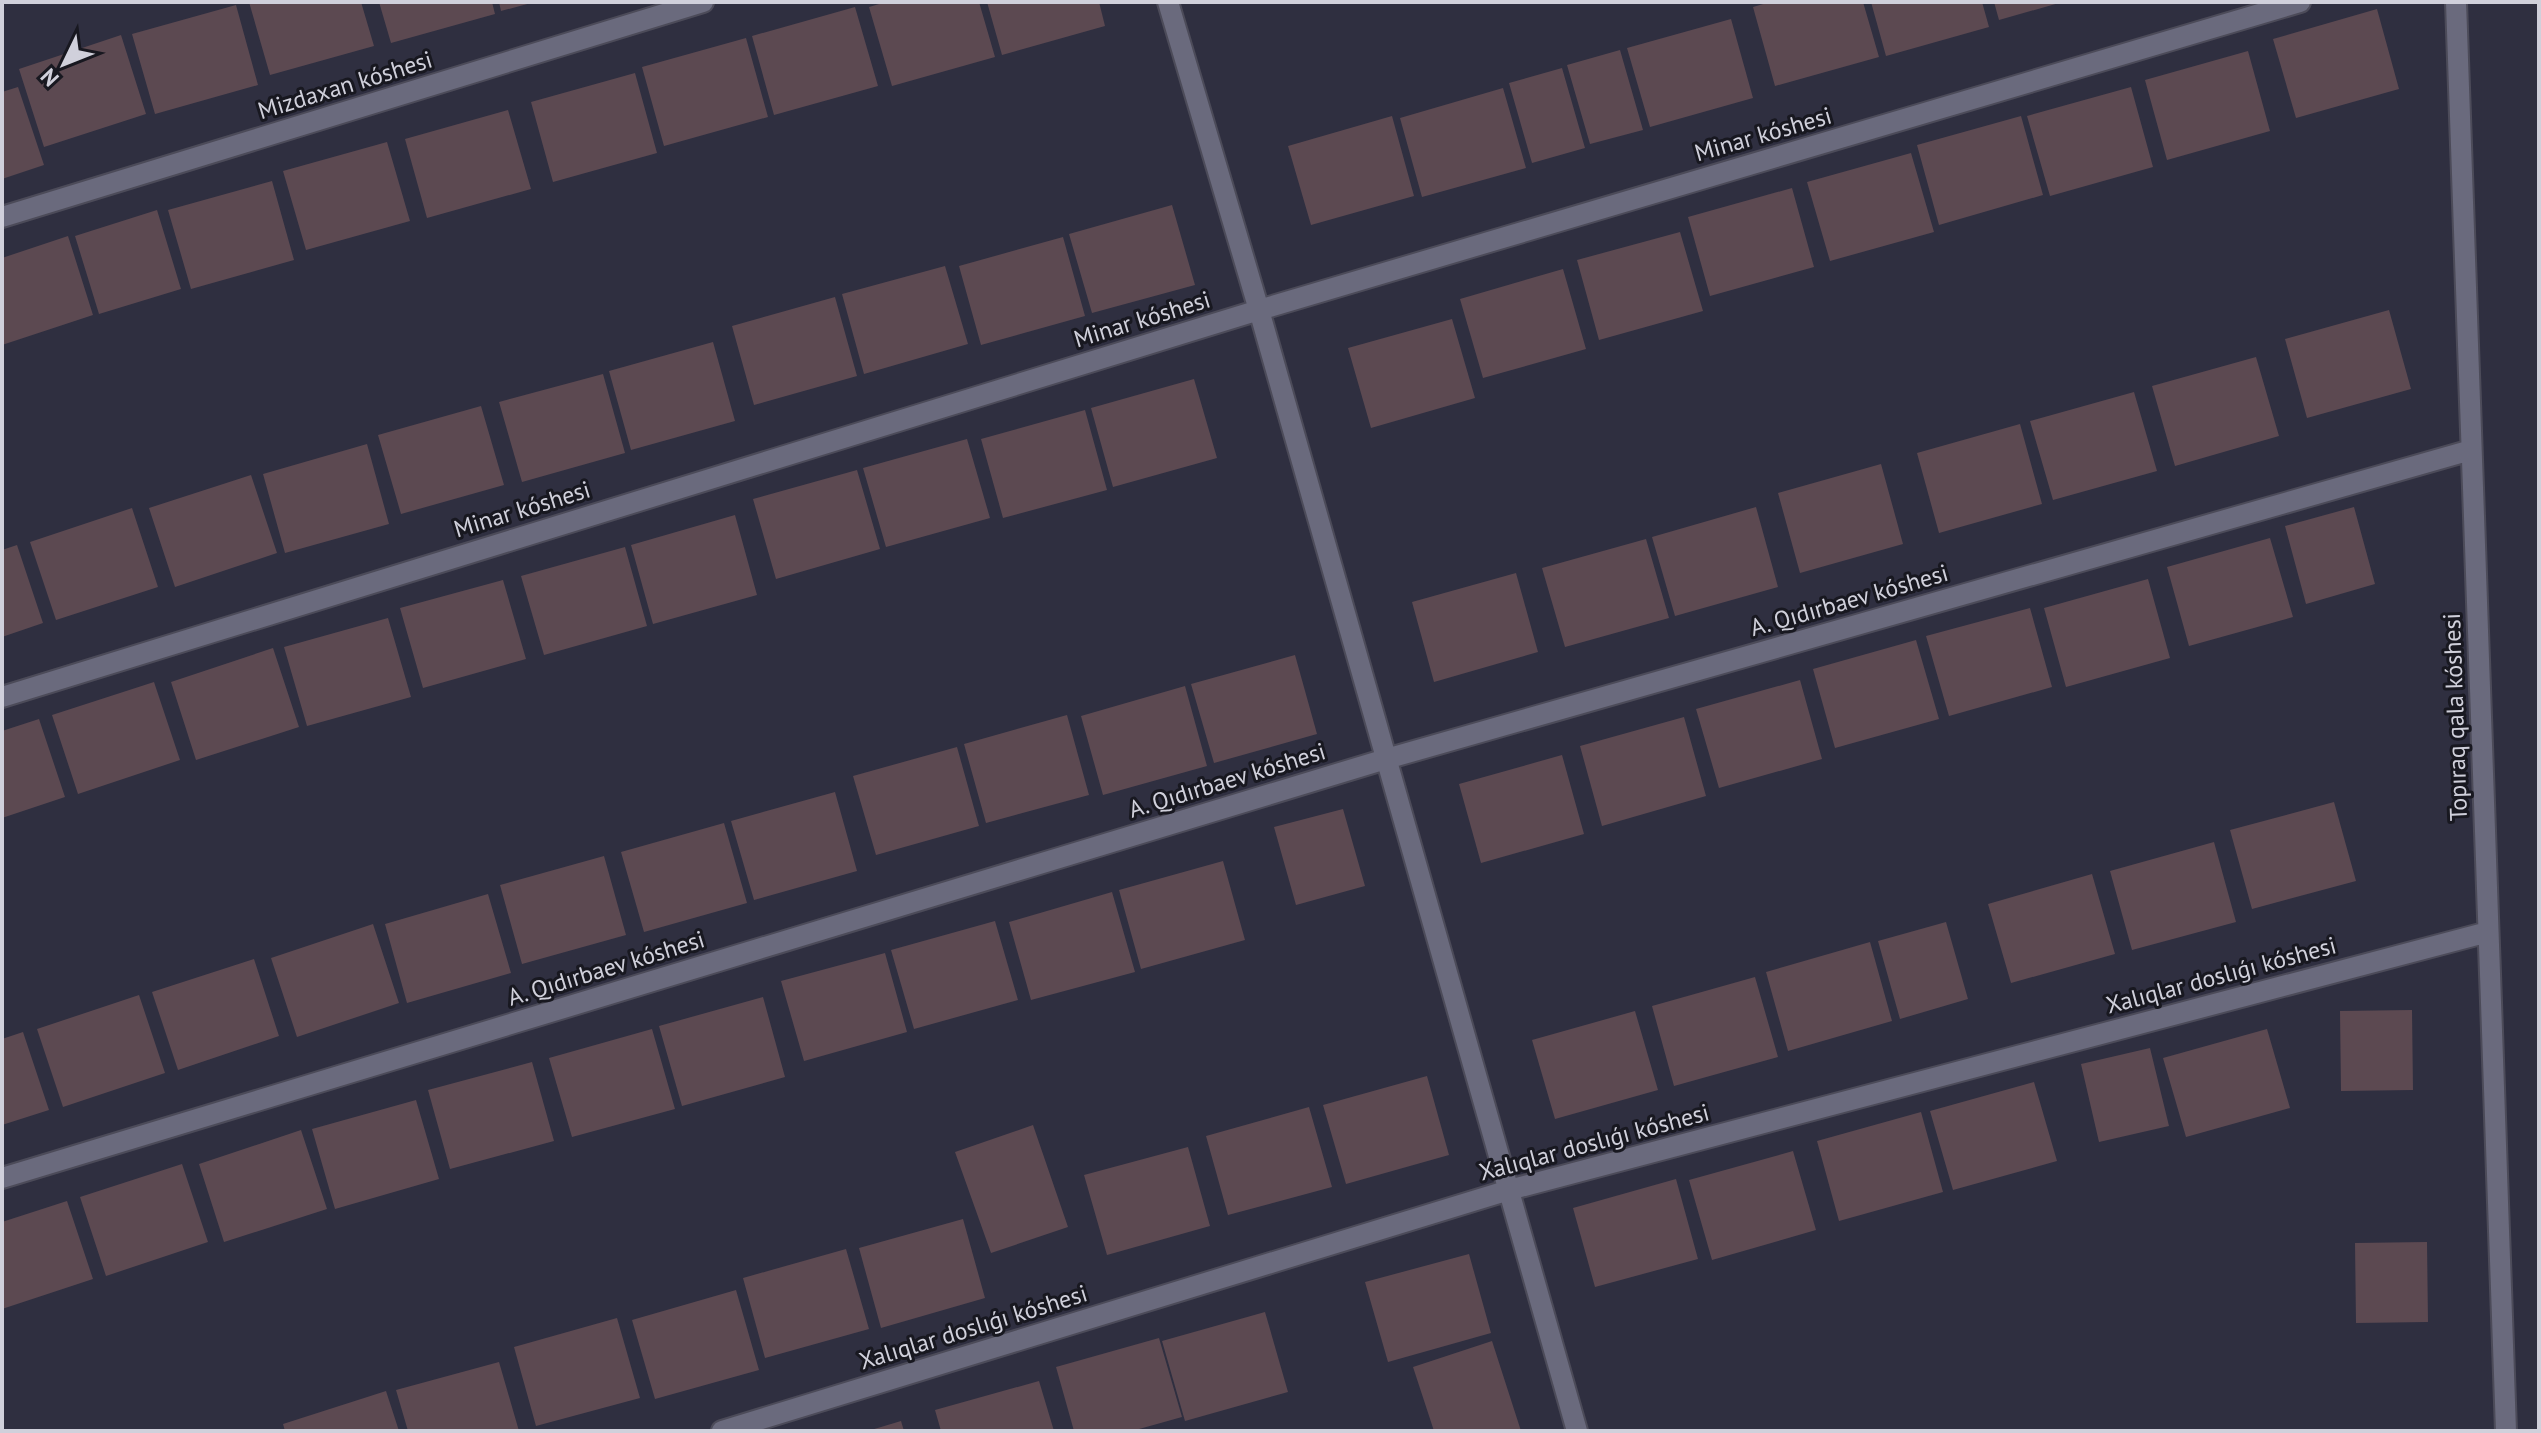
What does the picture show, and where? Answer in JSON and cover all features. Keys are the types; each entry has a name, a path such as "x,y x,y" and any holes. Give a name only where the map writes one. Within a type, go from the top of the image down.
{"street":[{"name":"Mizdaxan kóshesi","path":"2,217 703,2"},
{"path":"1168,2 1259,310 1577,1431"},
{"name":"Minar kóshesi","path":"2,697 1259,310 2300,2"},
{"name":"Topıraq qala kóshesi","path":"2456,2 2506,1431"},
{"name":"A. Qıdırbaev kóshesi","path":"2,1178 1386,759 2471,450"},
{"name":"Xalıqlar doslıǵı kóshesi","path":"722,1431 1509,1190 2488,932"}],"building":[{"path":"249,2 361,2 374,46 270,75"},
{"path":"379,2 492,2 495,14 391,43"},
{"path":"499,2 530,2 531,3 501,11"},
{"path":"886,2 979,2 995,57 892,86 869,7"},
{"path":"987,2 1099,2 1105,26 1002,55"},
{"path":"1770,2 1863,2 1879,57 1775,86 1753,7"},
{"path":"1871,2 1982,2 1989,27 1886,56"},
{"path":"1994,2 2059,2 2059,3 1999,20"},
{"path":"236,5 258,85 155,114 132,34"},
{"path":"855,7 878,86 774,115 752,36"},
{"path":"2377,9 2399,89 2296,118 2273,39"},
{"path":"1731,19 1753,98 1650,127 1627,48"},
{"path":"121,35 146,114 44,147 19,69"},
{"path":"746,38 768,117 664,146 642,67"},
{"path":"1620,50 1643,130 1590,144 1567,65"},
{"path":"2248,51 2270,131 2167,160 2145,80"},
{"path":"1562,68 1585,148 1532,163 1509,83"},
{"path":"635,73 657,153 553,182 531,102"},
{"path":"18,87 44,165 2,179 2,92"},
{"path":"2131,87 2153,167 2050,196 2027,116"},
{"path":"1503,88 1526,168 1422,197 1400,118"},
{"path":"508,110 531,189 427,218 405,139"},
{"path":"1392,116 1414,196 1311,225 1288,146"},
{"path":"2021,116 2043,195 1939,225 1917,145"},
{"path":"387,142 410,221 306,250 283,171"},
{"path":"1911,153 1934,232 1830,261 1807,182"},
{"path":"272,181 294,260 191,289 168,210"},
{"path":"1792,188 1814,267 1710,296 1688,217"},
{"path":"1172,205 1195,285 1092,313 1069,234"},
{"path":"157,210 181,289 99,314 75,236"},
{"path":"1680,232 1703,311 1599,340 1577,260"},
{"path":"68,236 93,315 2,345 2,258"},
{"path":"1063,237 1085,316 981,345 959,266"},
{"path":"945,266 968,344 864,374 842,294"},
{"path":"1563,269 1586,349 1483,378 1460,299"},
{"path":"835,297 857,376 754,405 732,326"},
{"path":"2389,310 2411,389 2307,418 2285,339"},
{"path":"1452,319 1475,398 1371,428 1348,348"},
{"path":"713,342 735,421 631,450 609,371"},
{"path":"2256,357 2279,436 2175,466 2152,386"},
{"path":"603,374 625,453 522,482 499,402"},
{"path":"1194,379 1217,458 1113,487 1091,408"},
{"path":"2134,392 2157,471 2053,500 2030,421"},
{"path":"481,406 504,485 401,514 378,435"},
{"path":"1085,410 1107,490 1003,518 981,439"},
{"path":"2020,424 2042,504 1939,533 1917,453"},
{"path":"967,439 990,518 886,547 863,468"},
{"path":"367,444 389,524 285,553 263,474"},
{"path":"1881,464 1903,544 1800,573 1778,493"},
{"path":"857,470 880,549 776,579 753,499"},
{"path":"251,475 277,553 175,587 149,508"},
{"path":"1756,507 1778,587 1675,616 1652,537"},
{"path":"2354,507 2375,584 2306,604 2285,526"},
{"path":"132,508 158,587 56,620 30,542"},
{"path":"735,515 757,595 653,624 631,545"},
{"path":"2270,538 2293,617 2189,646 2167,567"},
{"path":"1646,539 1669,618 1565,647 1542,568"},
{"path":"17,545 43,623 2,637 2,550"},
{"path":"625,547 647,626 544,655 521,576"},
{"path":"1516,573 1538,652 1434,682 1412,602"},
{"path":"2148,579 2170,658 2066,687 2044,608"},
{"path":"503,580 526,659 423,688 400,608"},
{"path":"2030,608 2052,687 1949,716 1926,636"},
{"path":"388,618 411,697 307,726 284,647"},
{"path":"1916,640 1939,719 1835,748 1813,669"},
{"path":"273,648 299,727 196,760 171,682"},
{"path":"1295,655 1317,734 1214,763 1191,684"},
{"path":"1800,680 1822,759 1719,788 1696,709"},
{"path":"154,682 180,760 78,794 52,715"},
{"path":"1185,686 1207,766 1103,795 1081,716"},
{"path":"1067,715 1089,795 986,823 964,744"},
{"path":"1684,717 1706,796 1602,826 1580,746"},
{"path":"39,719 65,797 2,818 2,731"},
{"path":"957,747 979,826 876,855 853,776"},
{"path":"1562,755 1584,834 1481,863 1459,784"},
{"path":"835,792 857,871 754,900 731,821"},
{"path":"2334,802 2356,881 2252,909 2230,830"},
{"path":"1343,809 1365,886 1296,905 1274,827"},
{"path":"724,823 747,903 644,932 621,852"},
{"path":"2214,842 2236,922 2132,950 2110,871"},
{"path":"604,856 626,935 522,964 500,885"},
{"path":"1223,861 1245,940 1141,969 1119,890"},
{"path":"2092,874 2115,954 2011,983 1988,904"},
{"path":"1112,892 1135,972 1031,1000 1009,922"},
{"path":"488,894 511,973 407,1003 385,924"},
{"path":"995,921 1018,1000 914,1029 891,950"},
{"path":"1946,922 1968,999 1900,1019 1878,941"},
{"path":"373,924 399,1003 297,1037 271,958"},
{"path":"1870,942 1892,1021 1788,1051 1766,972"},
{"path":"885,953 907,1032 804,1061 781,981"},
{"path":"254,959 279,1036 178,1070 152,992"},
{"path":"1755,977 1778,1057 1674,1086 1652,1006"},
{"path":"139,995 165,1073 63,1107 37,1029"},
{"path":"763,997 785,1077 682,1106 659,1026"},
{"path":"2412,1010 2413,1090 2341,1091 2340,1011"},
{"path":"1635,1011 1658,1090 1555,1119 1532,1040"},
{"path":"652,1029 675,1109 572,1137 549,1058"},
{"path":"2267,1029 2290,1108 2186,1137 2163,1058"},
{"path":"23,1032 49,1110 2,1125 2,1039"},
{"path":"2150,1048 2169,1126 2099,1142 2081,1064"},
{"path":"532,1062 554,1141 450,1169 428,1090"},
{"path":"1427,1076 1449,1155 1346,1184 1323,1105"},
{"path":"2034,1082 2057,1161 1953,1190 1930,1111"},
{"path":"416,1100 439,1179 335,1209 312,1129"},
{"path":"1309,1107 1332,1187 1228,1215 1206,1136"},
{"path":"1921,1112 1943,1192 1839,1221 1817,1141"},
{"path":"1033,1125 1068,1227 991,1253 955,1152"},
{"path":"301,1130 327,1209 224,1242 199,1164"},
{"path":"1188,1147 1210,1226 1107,1255 1084,1175"},
{"path":"1793,1151 1816,1230 1712,1260 1689,1180"},
{"path":"182,1164 208,1242 106,1276 80,1197"},
{"path":"1676,1179 1698,1259 1595,1287 1573,1208"},
{"path":"67,1201 93,1279 2,1309 2,1222"},
{"path":"963,1219 985,1298 881,1328 859,1248"},
{"path":"2427,1242 2428,1322 2356,1323 2355,1243"},
{"path":"846,1249 869,1329 765,1358 743,1278"},
{"path":"1469,1254 1491,1333 1388,1362 1365,1282"},
{"path":"736,1290 759,1370 655,1399 632,1320"},
{"path":"1265,1312 1288,1392 1185,1421 1162,1341"},
{"path":"617,1318 640,1398 536,1426 514,1347"},
{"path":"1159,1338 1182,1417 1132,1431 1074,1431 1056,1367"},
{"path":"1492,1341 1521,1431 1434,1431 1413,1367"},
{"path":"499,1362 519,1431 408,1431 396,1390"},
{"path":"1039,1381 1054,1431 941,1431 935,1410"},
{"path":"386,1391 399,1431 285,1431 283,1424"},
{"path":"901,1421 904,1431 871,1431 871,1430"}]}
